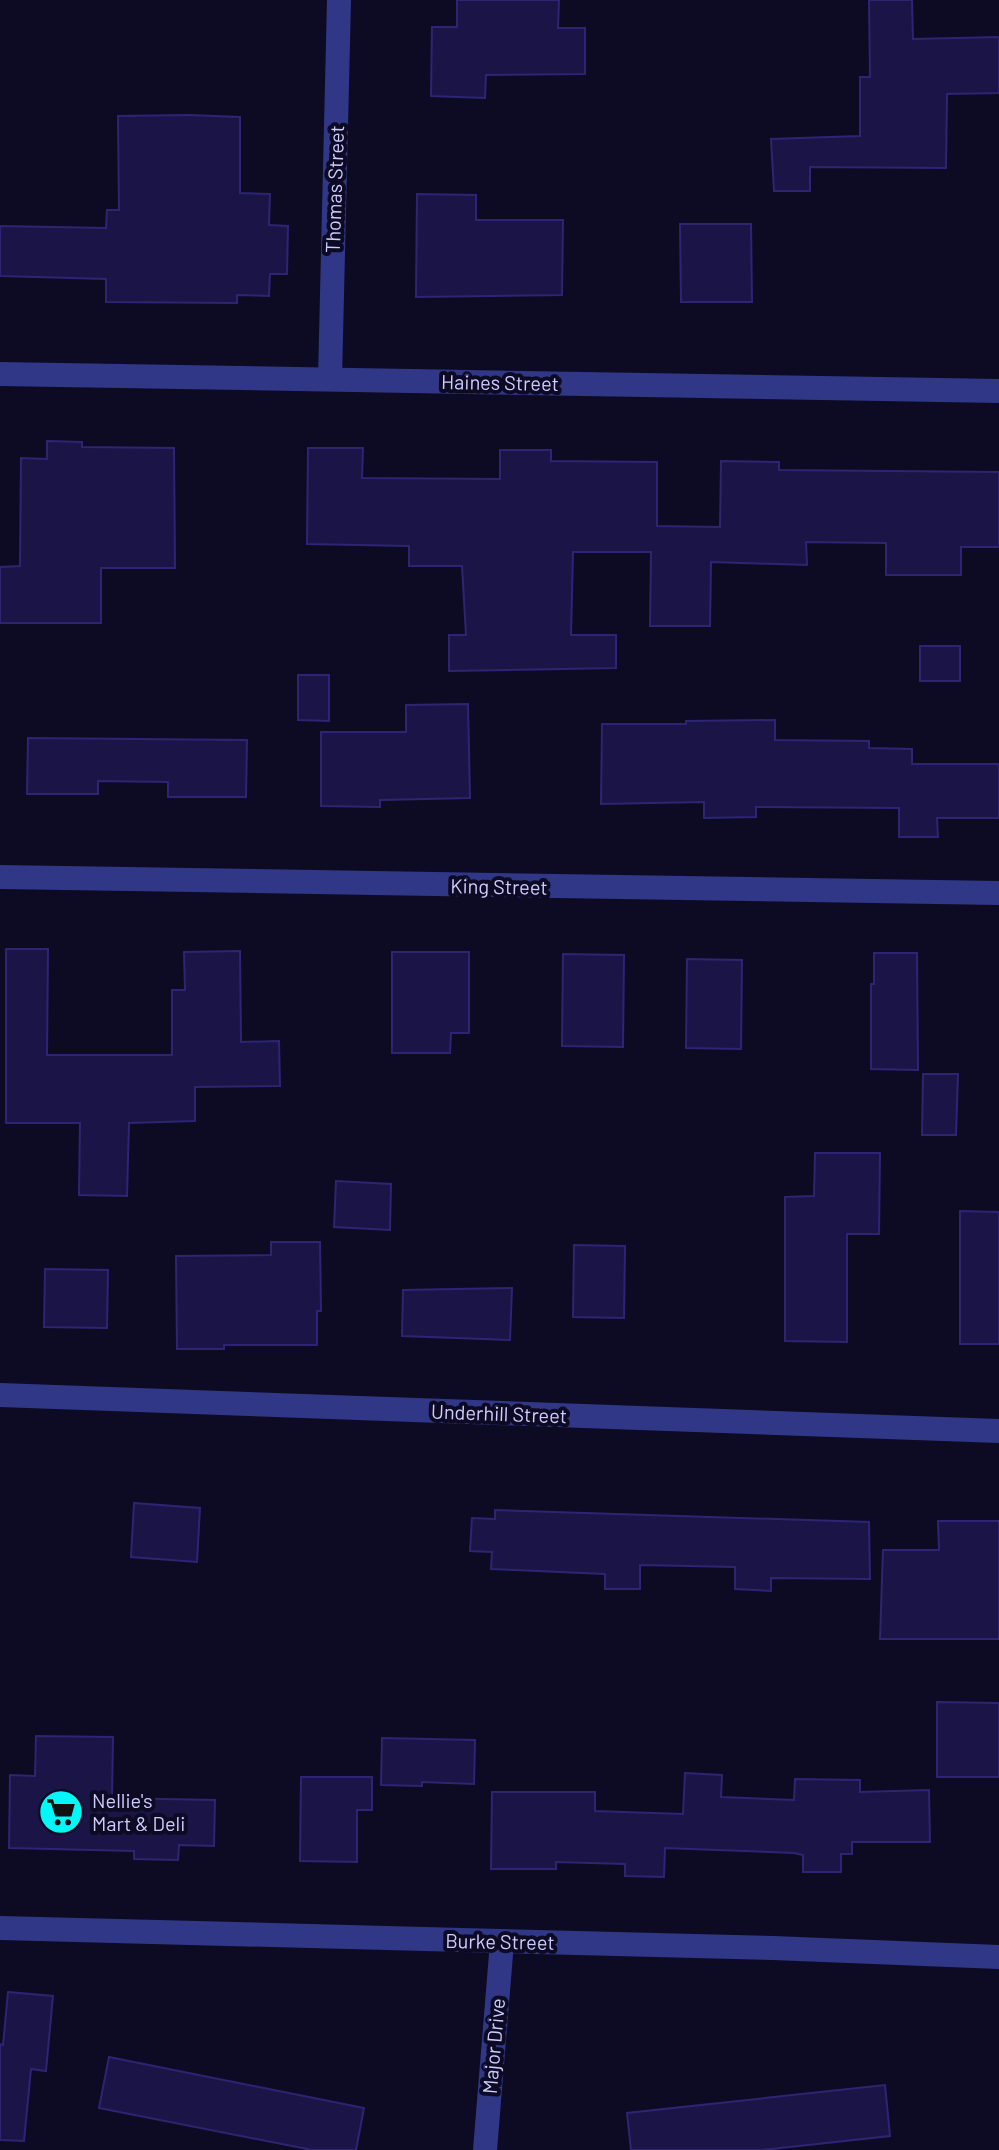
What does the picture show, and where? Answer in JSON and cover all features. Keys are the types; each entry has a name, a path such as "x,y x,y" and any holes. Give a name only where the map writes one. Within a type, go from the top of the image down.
{"street":[{"name":"Thomas Street","path":"330,379 339,0"},
{"name":"Haines Street","path":"0,374 999,391"},
{"name":"King Street","path":"0,877 999,893"},
{"name":"Underhill Street","path":"0,1395 999,1431"},
{"name":"Burke Street","path":"0,1928 999,1957"},
{"name":"Major Drive","path":"485,2150 502,1942"}],"building":[{"path":"457,0 559,0 558,28 585,28 585,74 486,75 485,98 431,96 432,27 457,27"},
{"path":"869,0 912,0 913,39 999,37 999,93 947,94 946,168 810,167 810,191 774,191 771,139 860,136 860,77 870,77"},
{"path":"118,116 240,117 240,193 270,194 269,225 288,226 287,274 270,274 269,296 237,295 237,303 106,302 106,279 0,276 0,226 106,228 107,210 119,210"},
{"path":"417,194 476,195 476,220 563,220 562,295 416,297"},
{"path":"680,224 751,224 752,302 681,302"},
{"path":"47,441 82,442 82,447 174,448 175,568 101,568 101,623 0,623 0,567 20,566 21,458 47,459"},
{"path":"308,448 363,448 362,478 500,479 500,450 551,450 551,461 657,462 657,526 720,527 721,461 779,462 779,470 999,472 999,547 961,547 961,575 886,575 886,543 806,542 807,565 711,562 710,626 650,626 651,552 573,552 571,635 616,635 616,668 449,671 449,635 466,635 462,566 409,566 409,546 307,544"},
{"path":"920,646 960,646 960,681 920,681"},
{"path":"298,675 329,675 329,721 298,720"},
{"path":"468,704 470,798 380,800 380,807 321,806 321,732 406,732 406,705"},
{"path":"775,720 775,740 869,741 869,748 912,749 912,764 999,764 999,818 937,818 938,837 899,837 899,808 756,807 756,817 704,818 704,802 601,804 602,724"},
{"path":"28,738 247,740 246,797 168,797 168,782 98,781 98,794 27,794"},
{"path":"6,949 48,949 47,1055 172,1055 172,990 185,990 184,952 240,951 241,1042 279,1041 280,1086 195,1087 195,1121 129,1123 127,1196 79,1195 80,1123 6,1123"},
{"path":"392,952 469,952 469,1033 451,1033 450,1053 392,1053"},
{"path":"874,953 917,953 918,1070 871,1069"},
{"path":"563,954 624,955 623,1047 562,1046"},
{"path":"687,959 742,960 741,1049 686,1048"},
{"path":"923,1074 958,1074 956,1135 922,1135"},
{"path":"815,1153 880,1153 879,1234 847,1234 847,1342 785,1341 785,1197 814,1196"},
{"path":"336,1181 391,1184 390,1230 334,1227"},
{"path":"960,1211 999,1212 999,1344 960,1344"},
{"path":"271,1242 320,1242 321,1311 317,1311 317,1345 224,1345 224,1349 177,1349 176,1256 271,1255"},
{"path":"574,1245 625,1246 624,1318 573,1317"},
{"path":"45,1269 108,1270 107,1328 44,1327"},
{"path":"512,1288 510,1340 402,1336 403,1290"},
{"path":"134,1503 200,1508 197,1562 131,1557"},
{"path":"495,1510 869,1522 870,1579 771,1578 771,1591 735,1589 735,1567 640,1565 640,1589 605,1589 605,1574 491,1569 492,1552 470,1551 472,1518 495,1519"},
{"path":"938,1521 999,1521 999,1639 880,1639 883,1550 939,1550"},
{"path":"937,1702 999,1703 999,1777 937,1777"},
{"name":"Nellie's Mart & Deli","path":"36,1736 113,1737 112,1798 215,1800 214,1846 179,1845 178,1860 134,1859 134,1851 9,1848 10,1775 35,1776"},
{"path":"382,1738 475,1740 474,1784 422,1782 422,1786 381,1785"},
{"path":"685,1773 722,1775 721,1797 794,1800 795,1779 860,1780 860,1792 929,1790 930,1842 852,1842 852,1854 841,1854 841,1872 803,1872 803,1855 794,1853 665,1848 664,1877 625,1876 625,1864 556,1862 556,1869 491,1869 492,1792 595,1792 595,1811 683,1814"},
{"path":"301,1777 372,1777 372,1810 357,1810 357,1862 300,1861"},
{"path":"8,1992 53,1996 46,2071 31,2069 24,2141 0,2140 0,2044 3,2045"},
{"path":"109,2057 364,2108 356,2150 312,2150 99,2108"},
{"path":"885,2085 890,2136 762,2150 631,2150 627,2113"}],"place":[{"name":"Nellie's Mart & Deli","path":"61,1812"}]}
